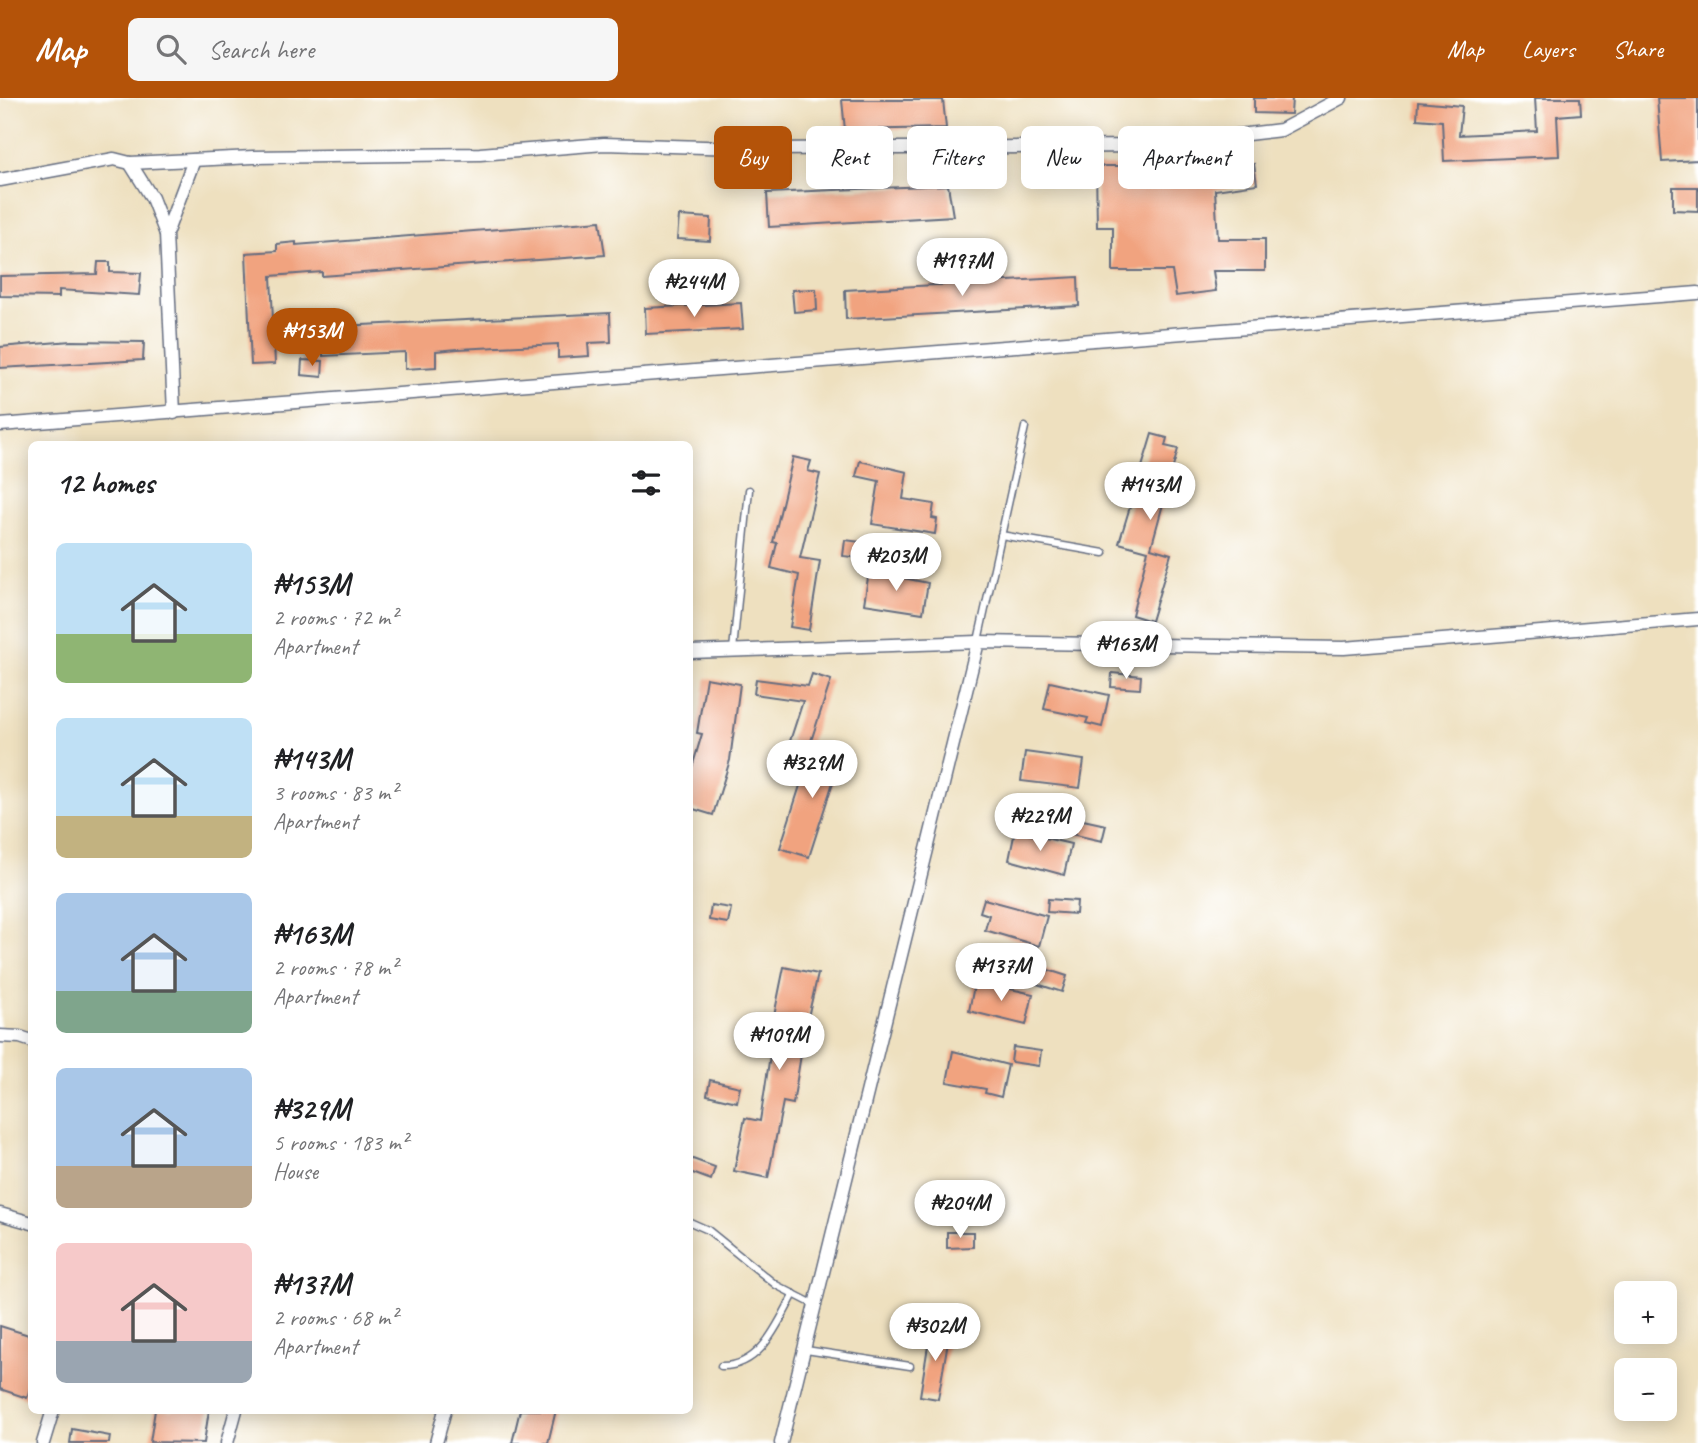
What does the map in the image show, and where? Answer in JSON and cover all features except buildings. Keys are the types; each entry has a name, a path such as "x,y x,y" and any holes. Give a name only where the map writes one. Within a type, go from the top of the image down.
{"street":[{"path":"0,180 114,159 130,163 480,154 604,144 771,149 1146,146 1281,130 1341,98"},
{"path":"166,234 194,160"},
{"path":"130,163 152,198 166,234 174,412"},
{"path":"0,425 1698,293"},
{"path":"693,652 978,642 1344,648 1698,619"},
{"path":"781,1443 817,1306 978,642"},
{"path":"0,1036 28,1040"},
{"path":"0,1214 28,1222"},
{"path":"43,1443 52,1414"},
{"path":"226,1443 235,1414"},
{"path":"436,1443 443,1414"}],"lane":[{"path":"978,642 1025,427"},
{"path":"733,650 749,490"},
{"path":"1001,535 1104,553"},
{"path":"693,1223 708,1230 776,1285 817,1306"},
{"path":"721,1366 735,1367 755,1357 794,1294"},
{"path":"806,1350 910,1366"}]}
